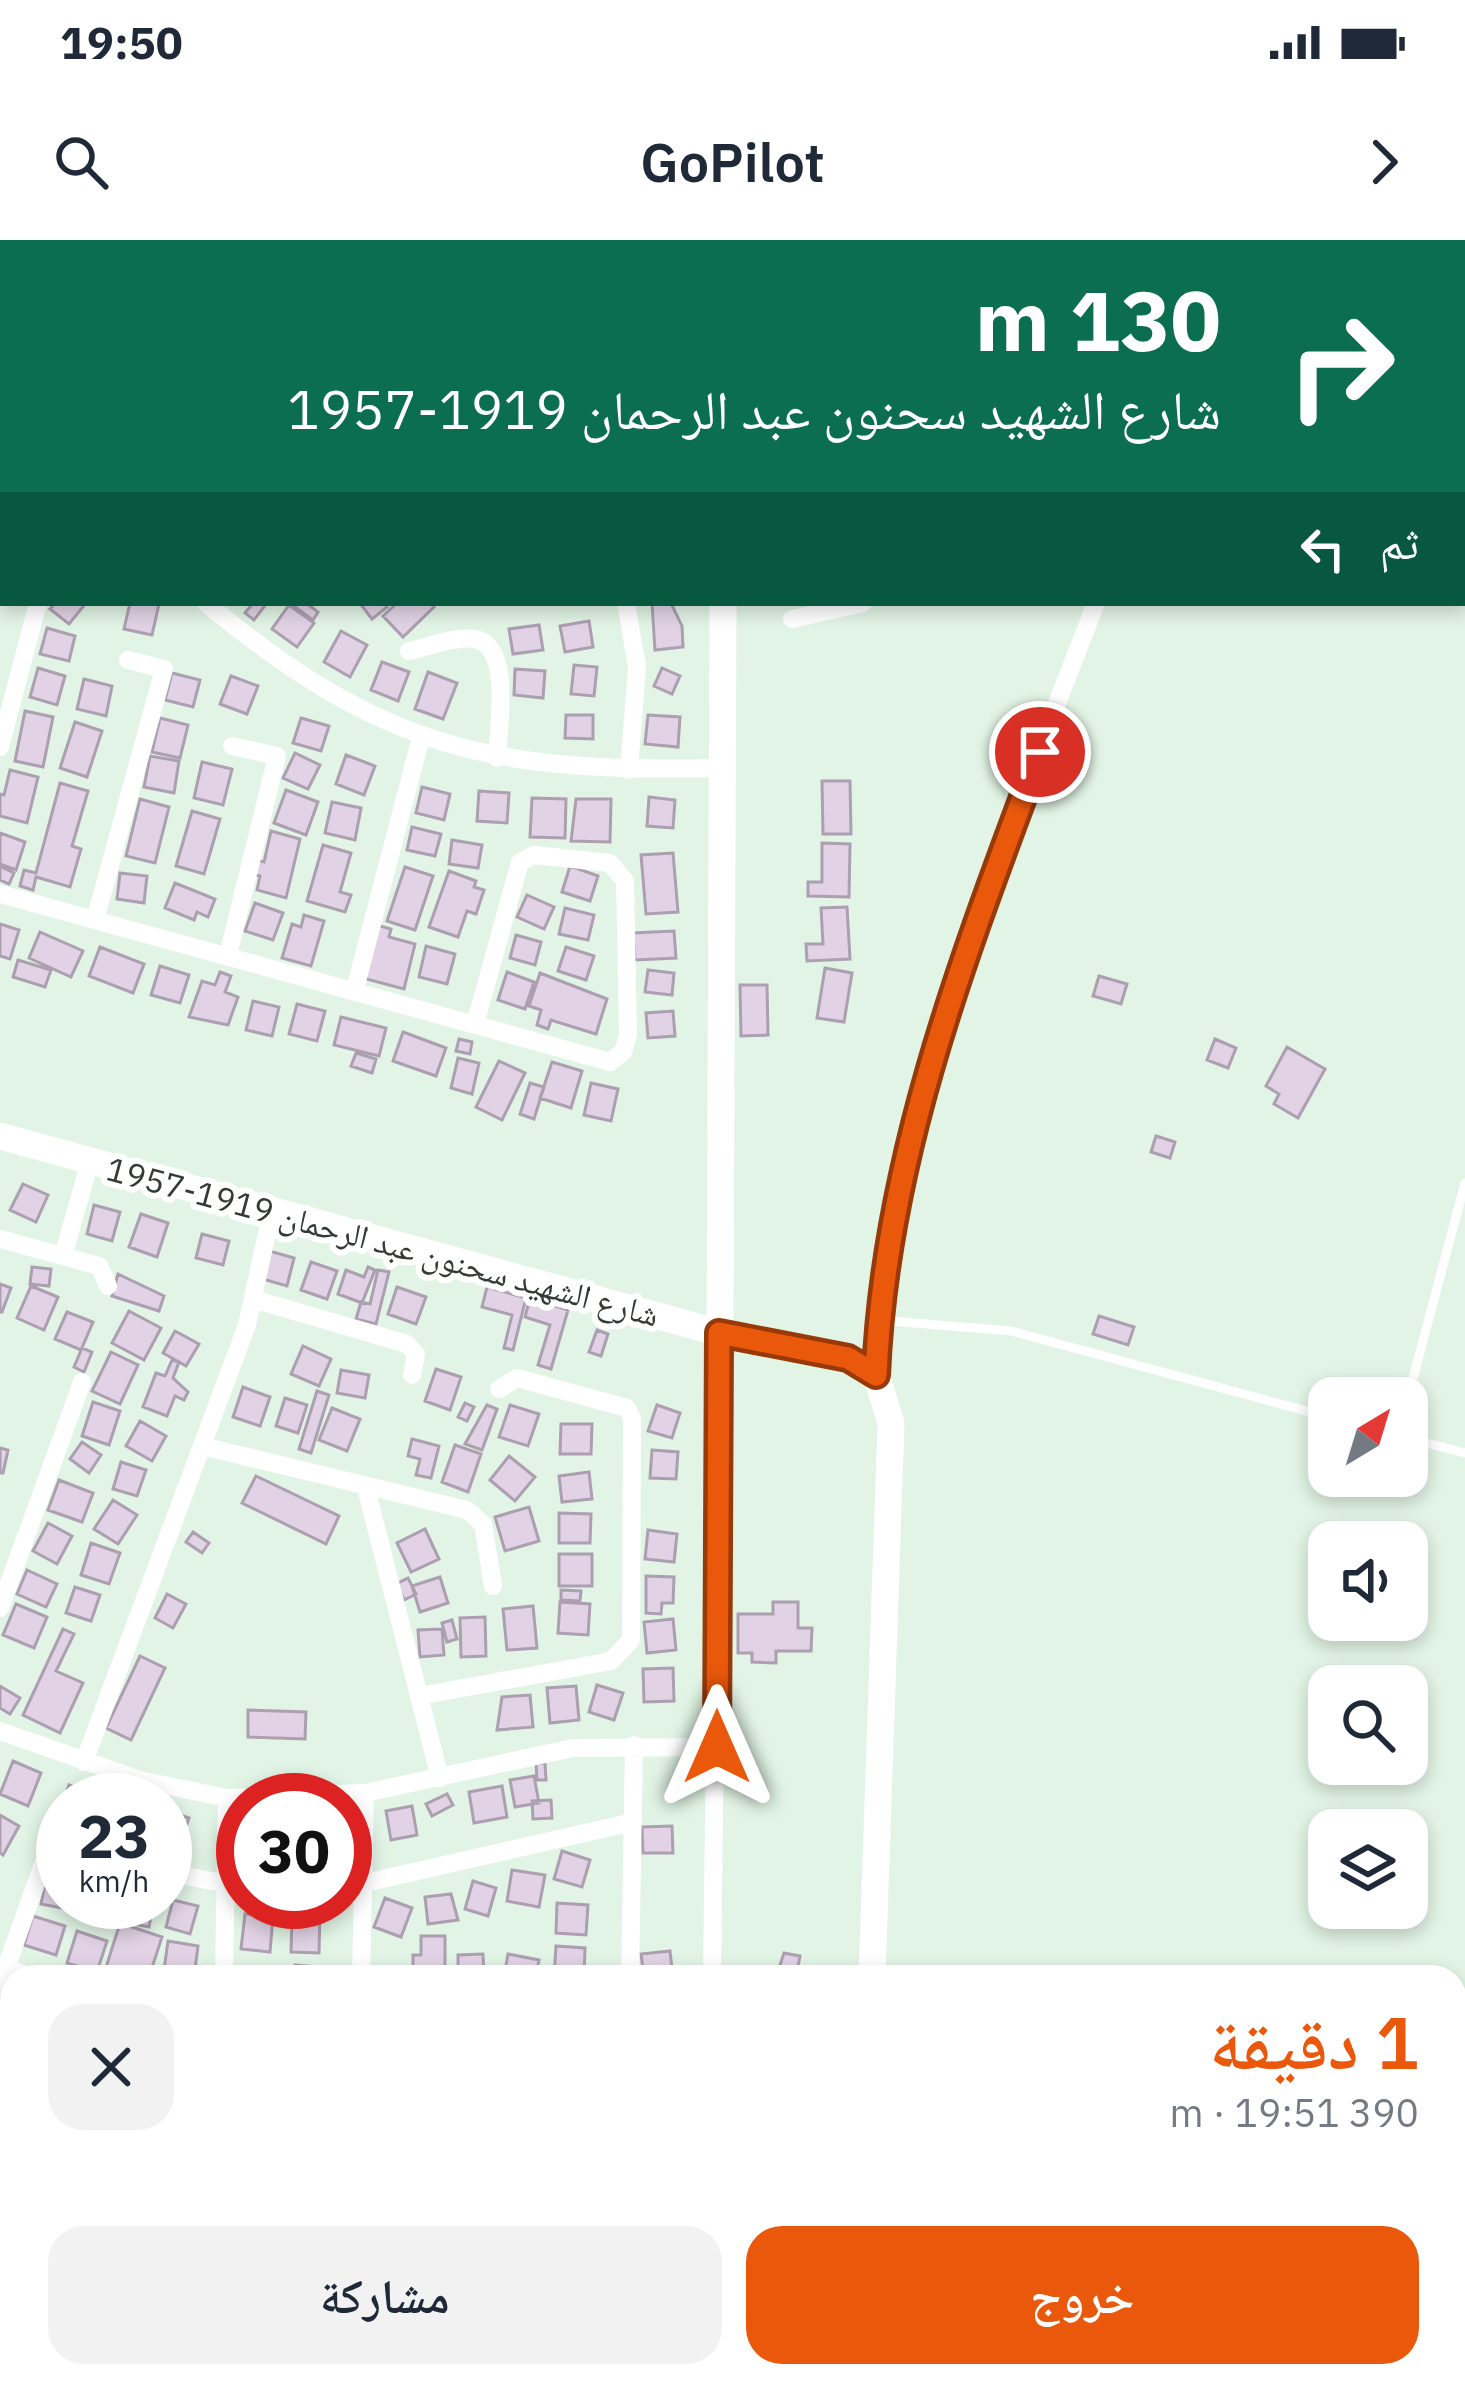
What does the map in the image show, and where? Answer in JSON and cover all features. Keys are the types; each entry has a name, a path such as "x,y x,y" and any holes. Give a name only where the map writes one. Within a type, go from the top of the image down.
{"street":[{"path":"0,747 37,606"},
{"path":"210,606 300,675 421,737 497,758 629,770 724,768"},
{"path":"627,606 637,667 629,770"},
{"path":"712,1965 723,606"},
{"path":"792,619 849,606"},
{"path":"872,1965 891,1423 876,1375 878,1320 911,1136 946,1011 1095,606"},
{"path":"409,651 461,639 478,639 491,646 500,664 497,758"},
{"path":"95,920 164,669 128,660"},
{"path":"355,989 421,737"},
{"path":"228,955 277,757 232,746"},
{"path":"0,895 476,1021 610,1062 622,1052 628,1035 625,881 620,870 610,863 535,855 520,862 476,1021"},
{"name":"شارع الشهيد سحنون عبد الرحمان 1919-1957","path":"0,1136 719,1333 848,1358 876,1375"},
{"path":"63,1256 90,1161"},
{"path":"84,1762 206,1447 254,1299 272,1210"},
{"path":"0,1238 99,1266 108,1286"},
{"path":"254,1299 407,1344 416,1354 412,1375"},
{"path":"419,1696 610,1660 631,1640 632,1419 627,1408 517,1378 500,1389"},
{"path":"0,1608 82,1382"},
{"path":"206,1447 477,1515 483,1523 493,1586"},
{"path":"366,1488 440,1778"},
{"path":"0,1731 84,1762 216,1795"},
{"path":"630,1965 634,1745"},
{"path":"372,1792 573,1748 717,1747"},
{"path":"372,1881 633,1822"},
{"path":"7,1965 36,1884"},
{"path":"224,1965 226,1929"},
{"path":"362,1965 363,1929"}],"lane":[{"path":"1413,1377 1465,1184"},
{"path":"878,1320 1011,1331 1308,1411"},
{"path":"1428,1443 1465,1453"}],"building":[{"path":"52,606 84,606 69,624 50,609"},
{"path":"129,606 159,606 152,635 124,629"},
{"path":"251,606 265,606 254,620 245,613"},
{"path":"288,606 314,623 297,647 272,629"},
{"path":"294,606 310,606 318,612 313,620"},
{"path":"362,606 386,606 387,607 372,619"},
{"path":"394,606 434,607 403,637 383,616"},
{"path":"652,606 672,606 682,626 683,647 655,650"},
{"path":"589,621 593,647 565,652 560,626"},
{"path":"539,625 543,650 513,654 509,629"},
{"path":"47,628 75,636 69,661 40,654"},
{"path":"341,631 367,645 350,677 324,662"},
{"path":"382,662 409,672 398,701 371,690"},
{"path":"574,665 597,667 594,696 571,694"},
{"path":"38,668 65,676 57,705 30,697"},
{"path":"662,668 680,676 672,694 654,686"},
{"path":"515,669 545,671 543,698 514,695"},
{"path":"428,672 457,683 443,719 415,709"},
{"path":"172,673 200,680 193,707 165,700"},
{"path":"231,676 258,686 247,714 220,704"},
{"path":"84,679 112,686 106,716 77,709"},
{"path":"25,711 53,717 43,767 15,761"},
{"path":"566,715 593,715 593,739 565,738"},
{"path":"648,715 680,717 678,747 645,744"},
{"path":"160,718 188,725 180,758 152,752"},
{"path":"301,718 329,726 321,751 293,743"},
{"path":"75,722 102,731 87,777 60,768"},
{"path":"295,753 320,765 308,789 283,778"},
{"path":"346,755 375,766 364,795 336,784"},
{"path":"150,756 179,761 174,793 144,787"},
{"path":"202,762 232,769 223,805 194,798"},
{"path":"10,770 38,777 27,823 0,816 0,794 4,795"},
{"path":"822,781 850,781 851,834 823,834"},
{"path":"60,783 88,791 72,846 81,849 70,887 36,877 33,890 20,886 24,870 36,873"},
{"path":"422,787 450,794 444,820 416,813"},
{"path":"286,790 318,802 306,835 274,823"},
{"path":"479,791 509,793 507,823 477,821"},
{"path":"649,797 675,800 673,828 647,826"},
{"path":"532,798 566,799 565,838 530,837"},
{"path":"140,799 169,807 155,863 126,856"},
{"path":"576,799 611,799 610,842 571,841"},
{"path":"332,802 361,808 355,840 325,833"},
{"path":"192,811 220,819 204,874 176,866"},
{"path":"412,827 441,834 435,856 407,850"},
{"path":"271,831 300,839 286,898 257,890 260,876 248,874 252,859 264,862"},
{"path":"0,833 25,842 16,870 0,864"},
{"path":"452,840 482,845 478,868 449,864"},
{"path":"822,843 850,844 849,897 808,896 808,882 822,882"},
{"path":"323,845 351,853 340,892 351,895 345,912 307,901"},
{"path":"673,853 678,912 646,914 641,855"},
{"path":"0,866 14,873 9,884 0,880"},
{"path":"570,866 598,876 590,901 562,892"},
{"path":"405,867 433,876 415,930 387,921"},
{"path":"449,871 476,881 474,887 484,890 476,914 467,911 458,937 429,927"},
{"path":"120,873 147,876 144,903 117,899"},
{"path":"175,883 215,899 208,917 197,912 194,920 165,908"},
{"path":"527,895 554,907 544,929 517,917"},
{"path":"255,903 283,913 273,940 245,931"},
{"path":"847,907 850,959 807,961 806,944 823,944 821,908"},
{"path":"565,908 594,915 588,940 559,934"},
{"path":"304,915 324,921 311,966 282,958 292,924 301,927"},
{"path":"369,923 391,929 389,937 415,944 404,989 355,976"},
{"path":"0,924 19,930 10,959 0,956"},
{"path":"674,931 676,958 635,960 633,933"},
{"path":"40,932 83,951 71,977 29,958"},
{"path":"516,935 541,942 535,965 510,958"},
{"path":"426,946 455,954 447,984 419,977"},
{"path":"100,947 144,964 133,993 89,976"},
{"path":"566,947 594,956 586,980 558,971"},
{"path":"18,960 51,970 45,987 13,977"},
{"path":"160,966 189,975 180,1003 151,995"},
{"path":"825,968 852,973 844,1022 817,1018"},
{"path":"648,970 674,973 672,995 645,992"},
{"path":"220,972 231,976 225,992 238,997 228,1025 189,1017 202,981 215,985"},
{"path":"507,972 534,982 525,1009 498,1000"},
{"path":"540,973 607,999 596,1034 551,1020 548,1029 537,1025 541,1010 529,1006"},
{"path":"1099,976 1127,984 1121,1004 1093,996"},
{"path":"740,985 767,985 768,1035 741,1036"},
{"path":"253,1001 279,1007 272,1036 246,1030"},
{"path":"297,1004 325,1011 317,1041 289,1034"},
{"path":"673,1011 675,1036 648,1038 646,1013"},
{"path":"341,1017 386,1028 379,1056 334,1045"},
{"path":"403,1032 446,1048 436,1076 393,1061"},
{"path":"459,1039 472,1042 470,1054 456,1051"},
{"path":"1215,1039 1236,1048 1228,1068 1207,1060"},
{"path":"1287,1047 1325,1069 1298,1118 1274,1104 1279,1094 1266,1086"},
{"path":"356,1053 376,1059 372,1073 351,1066"},
{"path":"458,1058 479,1063 472,1094 451,1088"},
{"path":"499,1061 525,1073 502,1120 476,1107"},
{"path":"552,1062 582,1071 571,1108 540,1098"},
{"path":"530,1083 544,1087 534,1119 520,1114"},
{"path":"591,1083 618,1089 611,1121 584,1115"},
{"path":"1156,1136 1175,1142 1170,1158 1151,1152"},
{"path":"23,1184 48,1195 36,1222 10,1210"},
{"path":"94,1205 120,1212 112,1241 87,1234"},
{"path":"141,1214 168,1223 157,1257 129,1247"},
{"path":"202,1234 229,1241 223,1265 196,1258"},
{"path":"266,1250 294,1258 287,1286 259,1278"},
{"path":"311,1262 337,1271 327,1299 301,1290"},
{"path":"32,1267 51,1269 49,1286 30,1284"},
{"path":"368,1267 375,1270 362,1303 338,1294 346,1270 364,1277"},
{"path":"378,1270 389,1272 376,1324 356,1319 361,1302 370,1304"},
{"path":"118,1274 164,1296 159,1311 112,1296"},
{"path":"0,1284 11,1288 2,1312 0,1312"},
{"path":"31,1286 58,1297 44,1330 17,1318"},
{"path":"397,1287 426,1297 416,1324 388,1314"},
{"path":"487,1287 526,1298 513,1350 504,1348 512,1315 482,1307"},
{"path":"530,1298 568,1310 551,1369 538,1365 550,1325 525,1317"},
{"path":"129,1311 161,1328 144,1360 112,1343"},
{"path":"67,1312 93,1322 81,1350 55,1339"},
{"path":"1099,1316 1134,1327 1128,1345 1093,1334"},
{"path":"597,1330 608,1334 601,1356 589,1352"},
{"path":"175,1331 199,1344 186,1366 163,1353"},
{"path":"303,1346 331,1359 319,1386 291,1374"},
{"path":"82,1348 92,1352 84,1372 74,1367"},
{"path":"111,1352 138,1365 120,1404 92,1391"},
{"path":"172,1360 179,1362 173,1378 188,1392 184,1400 175,1396 167,1416 143,1407 156,1373 165,1376"},
{"path":"436,1369 461,1377 450,1410 425,1401"},
{"path":"341,1370 369,1375 365,1398 337,1393"},
{"path":"243,1387 270,1397 260,1426 233,1417"},
{"path":"317,1391 329,1395 311,1453 299,1449"},
{"path":"285,1398 307,1405 298,1433 276,1426"},
{"path":"93,1402 120,1411 109,1445 82,1436"},
{"path":"465,1403 474,1407 467,1421 458,1417"},
{"path":"487,1405 497,1409 482,1450 465,1444"},
{"path":"510,1405 539,1414 528,1446 499,1437"},
{"path":"657,1405 680,1413 672,1438 648,1431"},
{"path":"332,1408 360,1419 347,1451 319,1440"},
{"path":"140,1421 166,1436 152,1461 126,1446"},
{"path":"561,1424 592,1424 591,1454 560,1454"},
{"path":"412,1439 439,1446 431,1478 416,1475 420,1459 408,1456"},
{"path":"82,1442 101,1455 89,1473 70,1459"},
{"path":"455,1445 481,1454 468,1492 442,1482"},
{"path":"0,1448 8,1450 3,1473 0,1473"},
{"path":"652,1450 678,1452 676,1479 650,1478"},
{"path":"509,1456 535,1477 515,1501 490,1480"},
{"path":"121,1462 146,1470 137,1496 113,1489"},
{"path":"589,1472 592,1499 562,1502 559,1476"},
{"path":"256,1476 339,1516 326,1544 242,1503"},
{"path":"59,1480 93,1493 82,1522 48,1510"},
{"path":"113,1500 137,1515 118,1544 94,1529"},
{"path":"529,1507 539,1541 505,1551 495,1517"},
{"path":"559,1513 591,1514 590,1543 559,1543"},
{"path":"48,1523 72,1536 57,1564 33,1551"},
{"path":"425,1529 439,1559 411,1572 397,1543"},
{"path":"648,1530 677,1534 674,1562 645,1559"},
{"path":"193,1532 209,1543 202,1553 186,1542"},
{"path":"91,1543 120,1553 109,1584 81,1575"},
{"path":"559,1554 592,1554 592,1586 559,1586"},
{"path":"27,1570 57,1584 46,1607 17,1594"},
{"path":"646,1576 674,1577 673,1603 662,1603 661,1614 646,1613"},
{"path":"440,1577 448,1603 420,1612 412,1586"},
{"path":"408,1578 416,1594 404,1600 396,1584"},
{"path":"75,1587 100,1595 91,1621 66,1613"},
{"path":"561,1590 581,1591 580,1601 561,1600"},
{"path":"167,1594 186,1604 173,1628 155,1618"},
{"path":"560,1602 590,1604 588,1635 558,1633"},
{"path":"773,1602 798,1602 798,1628 812,1628 811,1651 776,1651 776,1663 752,1662 752,1653 738,1653 738,1614 773,1614"},
{"path":"16,1604 47,1617 34,1648 3,1635"},
{"path":"533,1606 537,1648 507,1650 503,1609"},
{"path":"485,1617 486,1656 461,1657 460,1618"},
{"path":"673,1619 676,1650 647,1653 644,1622"},
{"path":"452,1620 457,1639 447,1642 442,1623"},
{"path":"63,1629 74,1634 56,1671 83,1683 60,1733 23,1715"},
{"path":"442,1629 444,1655 420,1657 418,1630"},
{"path":"140,1656 165,1668 131,1740 106,1728"},
{"path":"673,1668 674,1701 644,1702 643,1669"},
{"path":"597,1685 623,1693 614,1720 589,1712"},
{"path":"0,1686 20,1698 10,1714 0,1708"},
{"path":"576,1686 579,1720 550,1723 547,1688"},
{"path":"530,1695 533,1727 497,1730 502,1697"},
{"path":"248,1710 306,1712 305,1739 248,1737"},
{"path":"13,1761 41,1773 36,1773 28,1806 0,1794"},
{"path":"536,1763 545,1763 546,1780 537,1780"},
{"path":"534,1776 539,1803 515,1807 510,1780"},
{"path":"502,1786 507,1817 474,1823 469,1792"},
{"path":"447,1794 453,1805 432,1816 426,1804"},
{"path":"551,1800 552,1818 533,1819 532,1801"},
{"path":"412,1806 417,1835 391,1840 386,1811"},
{"path":"0,1815 19,1826 3,1855 0,1853"},
{"path":"672,1826 673,1853 643,1853 642,1827"},
{"path":"562,1851 590,1860 582,1887 554,1879"},
{"path":"512,1870 545,1875 539,1907 507,1901"},
{"path":"473,1881 496,1888 488,1916 465,1909"},
{"path":"451,1894 458,1920 428,1924 425,1897"},
{"path":"385,1898 412,1908 401,1937 374,1927"},
{"path":"557,1903 588,1905 586,1935 556,1933"},
{"path":"33,1916 36,1929 64,1929 56,1955 24,1945"},
{"path":"118,1929 162,1937 153,1965 107,1965"},
{"path":"243,1929 272,1929 270,1952 241,1949"},
{"path":"292,1929 320,1929 319,1953 291,1952"},
{"path":"77,1931 107,1941 99,1965 67,1963"},
{"path":"421,1936 445,1936 445,1965 413,1965 413,1955 421,1955"},
{"path":"168,1941 198,1946 196,1965 165,1965"},
{"path":"556,1946 585,1948 584,1965 555,1965"},
{"path":"670,1951 672,1965 642,1965 641,1954"},
{"path":"784,1953 800,1956 798,1965 780,1965"},
{"path":"483,1954 483,1965 458,1965 458,1955"},
{"path":"508,1954 539,1960 538,1965 506,1965"}],"route":[{"path":"717,1747 719,1333 848,1358 876,1375 878,1315 911,1136 946,1011 1040,752"}]}
